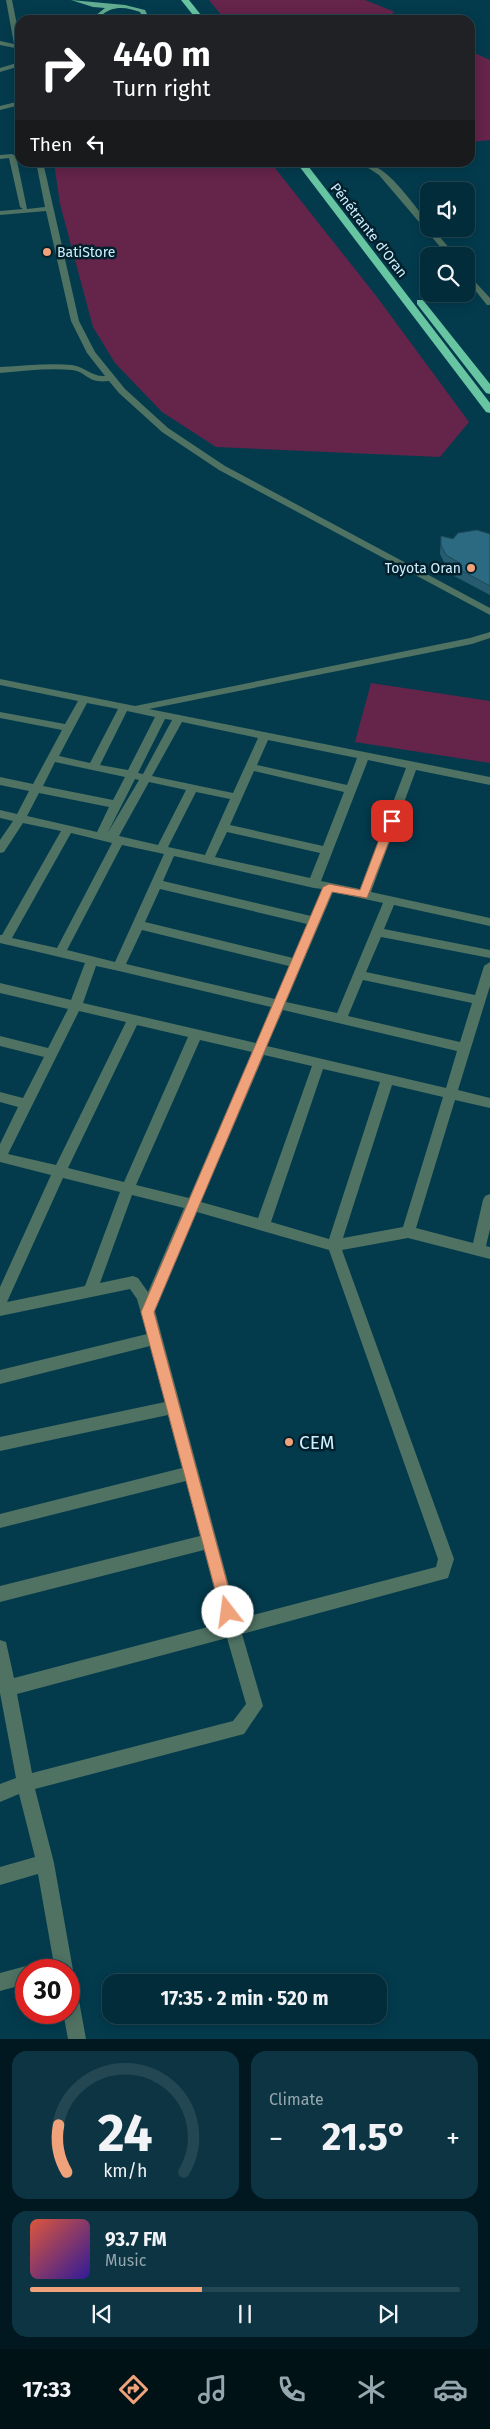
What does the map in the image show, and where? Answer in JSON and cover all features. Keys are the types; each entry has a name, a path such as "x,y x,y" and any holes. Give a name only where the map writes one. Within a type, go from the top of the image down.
{"highway":[{"path":"175,0 186,15"},
{"path":"185,0 197,15"},
{"path":"195,0 203,15"},
{"name":"Pénétrante d'Oran","path":"304,167 490,410"},
{"name":"Pénétrante d'Oran","path":"315,167 490,391"}],"main road":[{"path":"74,0 92,5 123,7 143,11 145,15"},
{"path":"65,1 91,15"},
{"path":"99,15 103,10 123,7"}],"street":[{"path":"9,0 15,29"},
{"path":"0,43 15,48"},
{"path":"0,70 15,66"},
{"path":"0,99 15,100"},
{"path":"0,108 15,103"},
{"path":"0,157 12,156 24,207"},
{"path":"40,167 75,321 91,353 122,392 165,430 222,468 490,612"},
{"path":"371,167 382,173 420,217"},
{"path":"0,209 48,207"},
{"path":"0,213 48,207"},
{"path":"436,237 445,247"},
{"path":"475,285 490,303"},
{"path":"0,370 78,368 91,378 100,380 111,378"},
{"path":"94,766 129,708 490,635"},
{"path":"0,682 490,781"},
{"path":"1,844 20,818 84,698"},
{"path":"111,838 117,804 162,714"},
{"path":"0,715 68,728"},
{"path":"60,953 111,838 179,718"},
{"path":"208,860 265,735"},
{"path":"314,884 364,755"},
{"path":"52,758 236,797"},
{"path":"364,895 412,765"},
{"path":"250,767 351,790"},
{"path":"0,781 117,804"},
{"path":"119,967 157,884 166,850 193,788"},
{"path":"0,814 490,922"},
{"path":"223,826 327,851"},
{"path":"68,828 3,940 464,1048"},
{"path":"157,884 314,921"},
{"path":"147,1312 329,887"},
{"path":"341,1019 390,900"},
{"path":"138,925 296,962"},
{"path":"377,932 490,954"},
{"path":"92,961 75,1007 0,1157 193,1205 334,1246 408,1232 484,1252 490,1200"},
{"path":"408,1232 490,966"},
{"path":"359,975 479,1000"},
{"path":"0,988 75,1007 490,1102"},
{"path":"0,1303 59,1172 133,1020"},
{"path":"90,1291 128,1189 196,1034"},
{"path":"0,1041 51,1054"},
{"path":"263,1225 319,1063"},
{"path":"9,1688 442,1573 446,1559 334,1246 387,1079"},
{"path":"0,1097 26,1104"},
{"path":"0,1310 133,1282 144,1297 255,1706 238,1728 25,1783 0,1794"},
{"path":"0,1377 154,1339"},
{"path":"0,1444 173,1407"},
{"path":"0,1521 191,1473"},
{"path":"0,1594 209,1541"},
{"path":"0,1648 9,1688 25,1783 45,1864 62,1959"},
{"path":"0,1876 45,1864"},
{"path":"0,1982 15,1978"},
{"path":"74,2024 77,2039"}],"shaded area":[{"path":"209,0 365,0 395,12 390,15 221,15"},
{"path":"475,53 490,60 490,140 475,142"},
{"path":"55,167 274,167 377,297 469,422 440,457 216,447 162,412 115,363 93,327 60,204"},
{"path":"371,683 490,701 490,763 355,742"}],"building":[{"name":"Toyota Oran","path":"477,530 490,534 490,586 455,567 460,563 446,555 441,545 441,536 453,539 458,533"}],"place":[{"name":"BatiStore","path":"47,252"},
{"name":"Toyota Oran","path":"471,568"},
{"name":"CEM","path":"289,1442"}],"route":[{"path":"228,1612 147,1312 329,887 364,895 392,821"}]}
